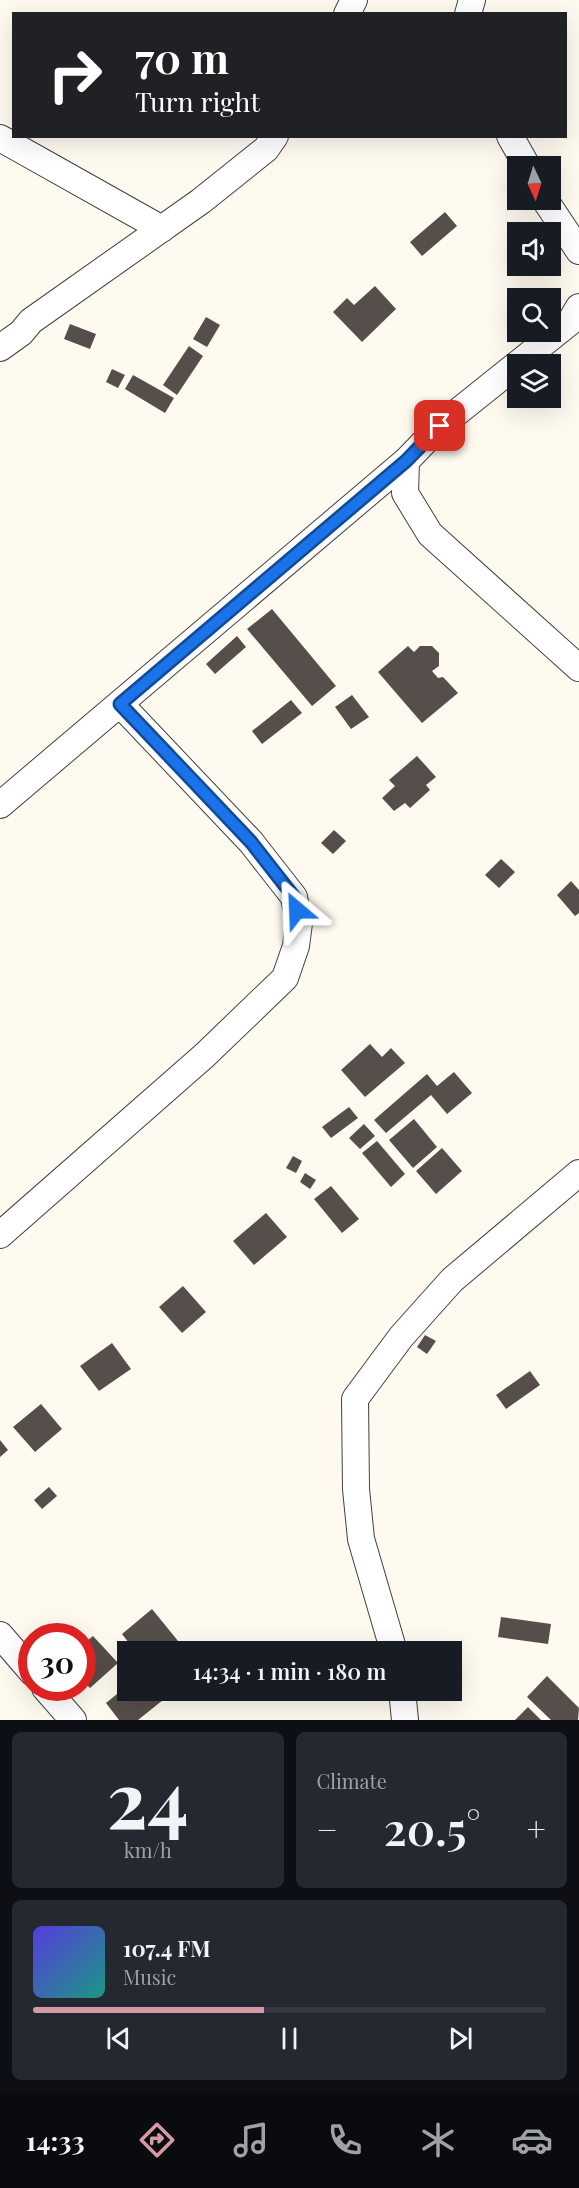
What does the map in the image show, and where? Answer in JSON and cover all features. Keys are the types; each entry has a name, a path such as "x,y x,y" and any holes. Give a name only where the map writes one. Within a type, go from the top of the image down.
{"street":[{"path":"0,138 162,228"},
{"path":"0,348 21,333 31,321 162,228 266,149 274,138"},
{"path":"511,138 521,156"},
{"path":"552,210 579,251"},
{"path":"0,804 406,461 440,426 570,322 579,307"},
{"path":"406,461 405,493 430,534 579,668"},
{"path":"0,1235 205,1055 285,978 296,946 299,923 294,897 251,842 120,704"},
{"path":"391,1641 361,1539 356,1490 355,1399 401,1337 452,1280 579,1173"},
{"path":"0,1635 18,1656"},
{"path":"56,1701 73,1720"},
{"path":"403,1701 405,1720"}],"building":[{"path":"445,212 457,226 422,256 410,242"},
{"path":"375,286 396,309 362,342 333,312 347,298 354,305"},
{"path":"206,317 220,325 207,347 193,339"},
{"path":"70,324 96,334 90,349 64,339"},
{"path":"189,346 203,356 177,395 163,385"},
{"path":"112,369 125,375 118,388 106,382"},
{"path":"133,375 174,398 165,413 125,389"},
{"path":"272,609 336,686 312,706 247,629"},
{"path":"237,636 246,647 215,674 206,664"},
{"path":"408,646 414,652 420,646 432,646 439,653 439,666 432,671 438,678 443,677 458,693 422,723 378,672"},
{"path":"352,695 369,717 351,729 335,707"},
{"path":"291,700 302,713 262,744 252,731"},
{"path":"417,756 436,777 426,785 430,790 410,808 405,803 394,811 382,798 395,786 389,780"},
{"path":"334,830 346,841 333,854 321,843"},
{"path":"501,859 515,872 499,888 485,875"},
{"path":"571,881 579,890 579,913 575,916 557,895"},
{"path":"370,1044 382,1057 391,1048 405,1063 365,1097 341,1070"},
{"path":"454,1072 472,1093 447,1114 431,1095 386,1133 374,1120 427,1074 437,1086"},
{"path":"349,1107 358,1118 331,1138 322,1127"},
{"path":"414,1119 437,1147 413,1168 389,1140"},
{"path":"364,1124 375,1136 360,1149 349,1138"},
{"path":"377,1141 405,1174 391,1187 362,1153"},
{"path":"442,1148 462,1171 436,1194 416,1171"},
{"path":"293,1156 302,1161 296,1173 286,1168"},
{"path":"305,1173 316,1180 310,1189 300,1182"},
{"path":"331,1186 359,1219 342,1233 314,1199"},
{"path":"266,1213 287,1237 254,1265 233,1241"},
{"path":"183,1286 206,1312 182,1333 159,1307"},
{"path":"425,1335 436,1341 427,1354 417,1347"},
{"path":"112,1343 131,1369 99,1391 80,1366"},
{"path":"530,1371 540,1385 506,1409 496,1395"},
{"path":"41,1404 62,1429 35,1452 13,1427"},
{"path":"0,1440 8,1450 0,1457"},
{"path":"49,1487 57,1496 42,1509 34,1500"},
{"path":"152,1609 178,1641 127,1641 122,1634"},
{"path":"501,1617 551,1624 548,1644 498,1637"},
{"path":"96,1639 117,1662 96,1683"},
{"path":"547,1676 579,1708 578,1720 551,1720 527,1697"},
{"path":"117,1694 117,1701 162,1701 138,1720 119,1720 106,1703"},
{"path":"528,1707 541,1720 515,1720"}],"route":[{"path":"297,910 294,897 251,842 120,704 406,461 440,426"}]}
